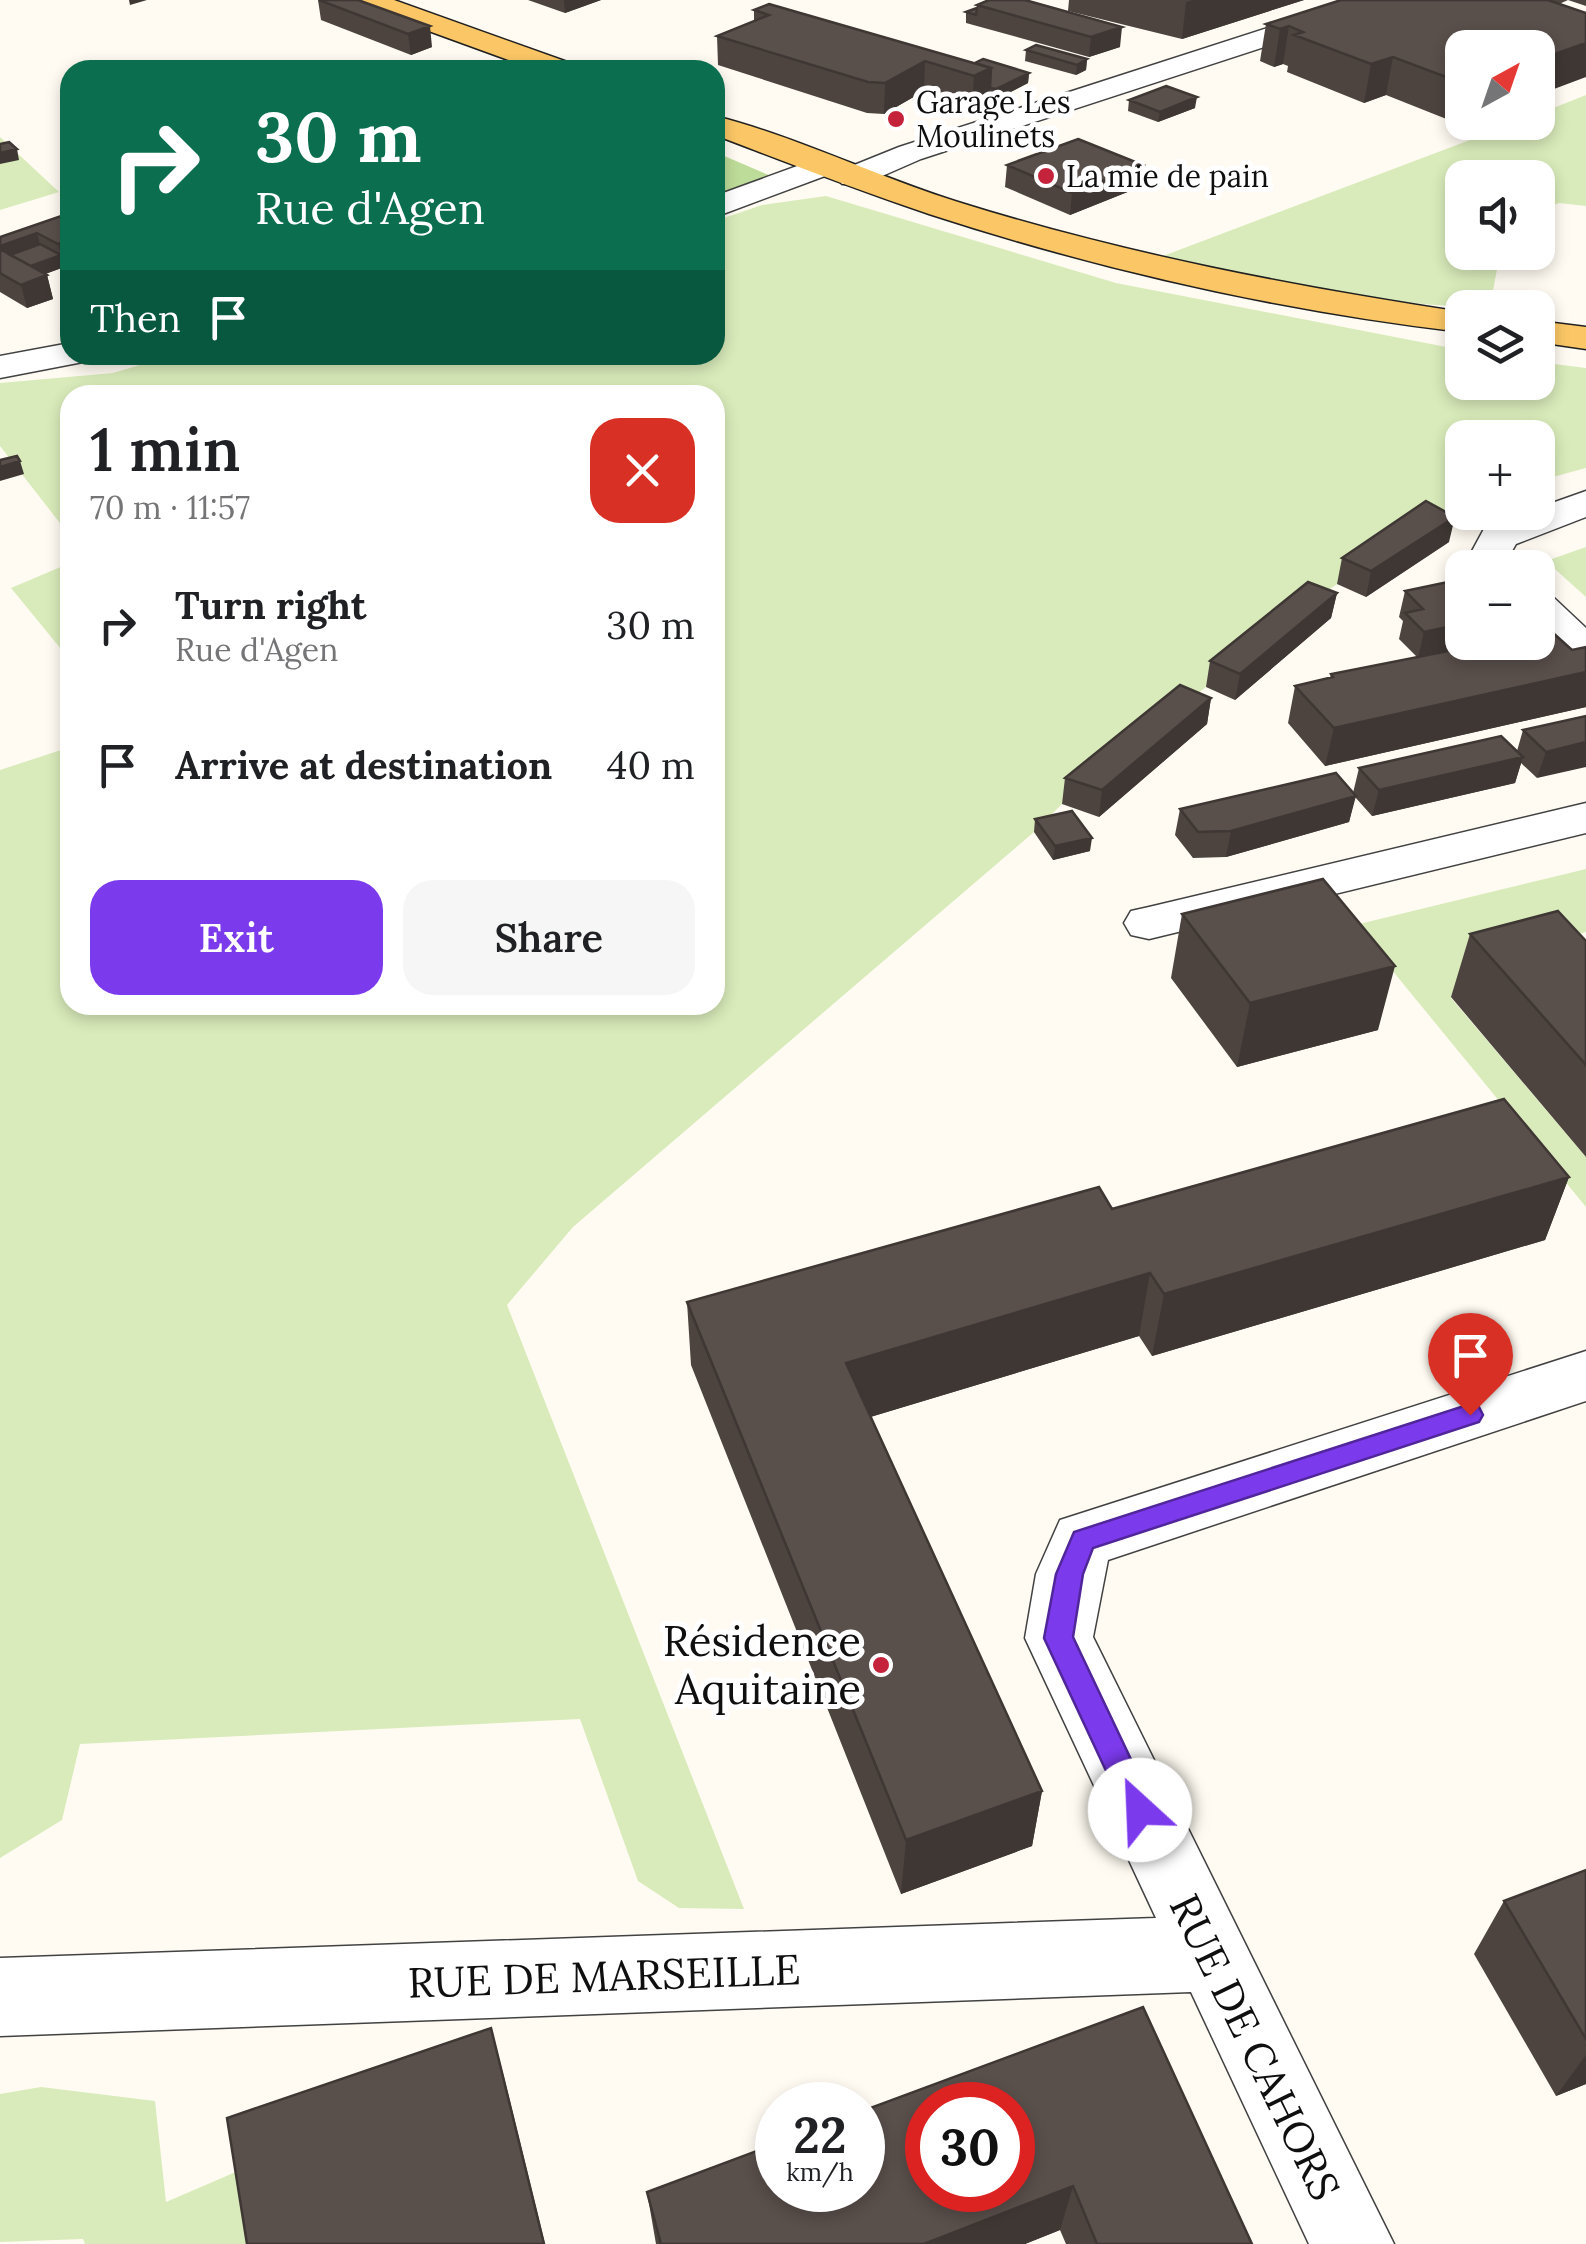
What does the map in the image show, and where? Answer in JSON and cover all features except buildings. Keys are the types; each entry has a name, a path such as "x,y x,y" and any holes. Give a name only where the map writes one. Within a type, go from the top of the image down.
{"main road":[{"path":"369,0 534,60"},
{"path":"725,128 986,221 1128,260 1298,296 1445,319"},
{"path":"1555,334 1586,338"}],"street":[{"path":"725,205 910,153 1381,0"},
{"path":"0,367 60,356"},
{"path":"1493,550 1499,536 1586,504"},
{"path":"1555,622 1586,652"},
{"path":"1149,924 1586,818"},
{"name":"RUE DE CAHORS","path":"1352,2244 1058,1638 1069,1574 1083,1540 1586,1376"},
{"name":"RUE DE MARSEILLE","path":"0,1997 1208,1954"}],"green space":[{"path":"1586,95 1586,206 1555,205 1555,160 1445,160 1445,270 1497,270 1493,290 1445,290 1445,306 1409,303 1163,256 1470,140 1555,140 1555,107"},
{"path":"0,137 59,192 0,210"},
{"path":"725,156 771,176 725,192"},
{"path":"826,196 1116,283 1445,347 1445,400 1555,400 1555,364 1586,368 1586,468 1555,476 1555,420 1445,420 1445,515 1420,526 1303,608 1062,804 573,1227 507,1305 744,1909 679,1908 638,1881 580,1719 80,1744 62,1820 0,1858 0,770 60,750 60,1015 725,1015 725,385 60,385 60,523 0,446 0,383 113,373 140,365 725,365 725,218 762,205"},
{"path":"1586,547 1586,597 1555,569 1555,558"},
{"path":"60,567 60,648 11,588"},
{"path":"1586,869 1586,932 1519,951 1451,998 1586,1157 1586,1207 1355,925"},
{"path":"41,2087 155,2101 166,2202 252,2165 265,2244 85,2244 83,2239 0,2242 0,2094"}],"place":[{"name":"Garage Les Moulinets","path":"896,119"},
{"name":"La mie de pain","path":"1046,176"},
{"name":"Résidence Aquitaine","path":"881,1665"}],"route":[{"path":"1140,1810 1058,1638 1069,1574 1083,1540 1470,1415"}]}
